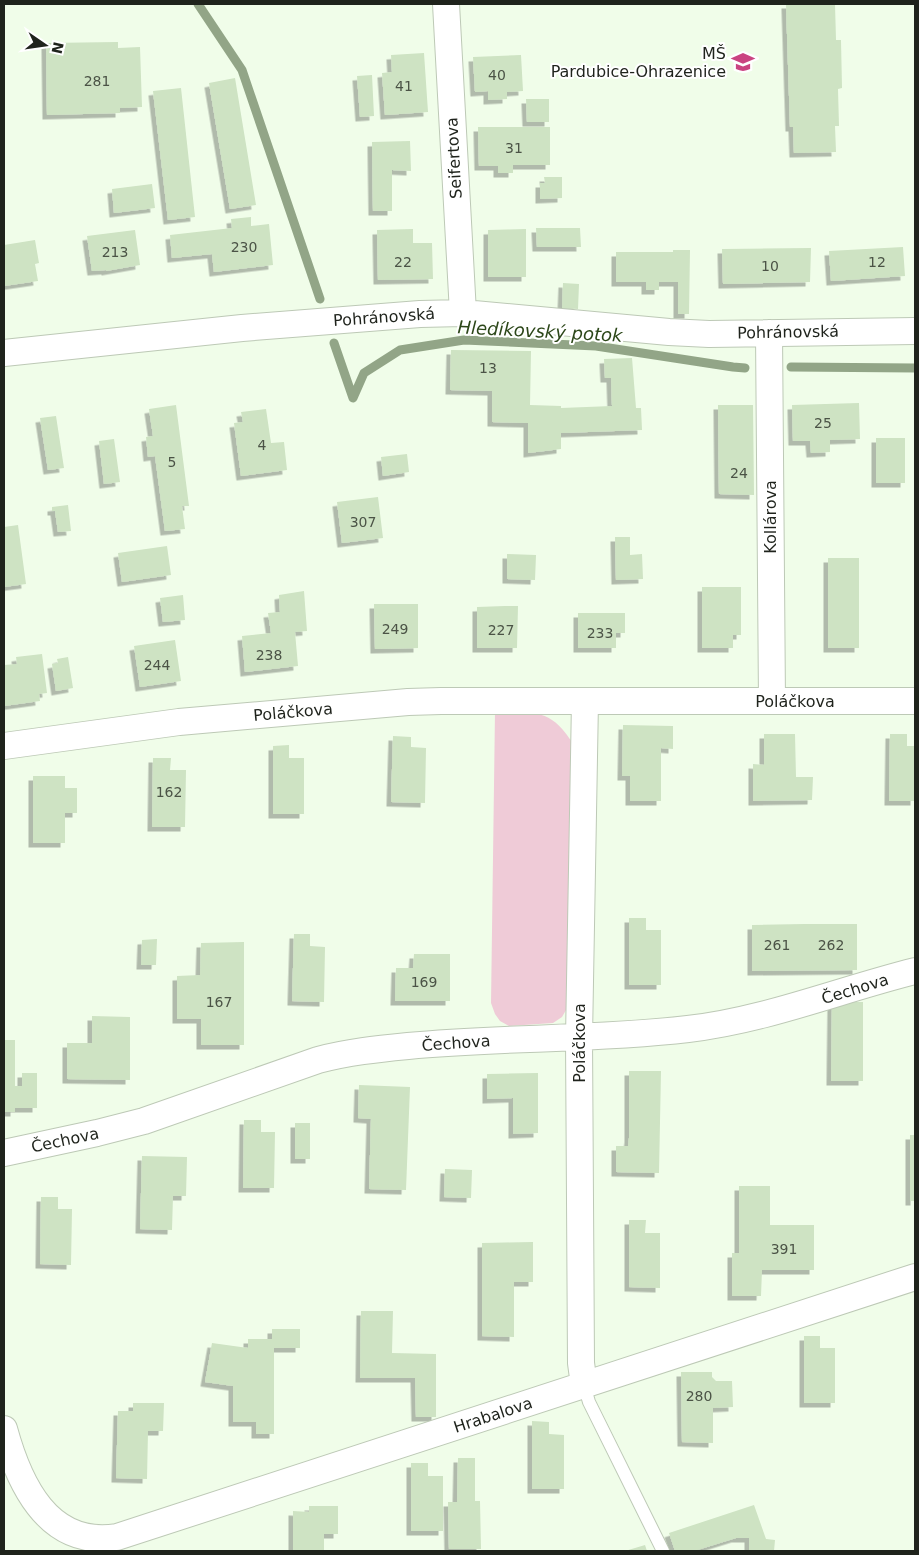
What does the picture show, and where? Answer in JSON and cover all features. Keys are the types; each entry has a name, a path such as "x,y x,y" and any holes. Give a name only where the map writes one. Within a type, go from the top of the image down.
{"street":[{"name":"Seifertova","path":"446,4 463,313"},
{"name":"Pohránovská","path":"4,353 242,328 420,314 463,313 669,332 915,331"},
{"name":"Kollárova","path":"769,333 772,701"},
{"name":"Poláčkova","path":"584,701 579,1038 580,1362 584,1385"},
{"name":"Poláčkova","path":"4,746 179,722 408,702 915,701"},
{"name":"Čechova","path":"4,1154 122,1128 339,1054 456,1041 579,1038 686,1030 720,1025 816,1001 915,971"},
{"name":"Hrabalova","path":"4,1429 17,1470 26,1489 47,1515 72,1538 95,1539 117,1537 915,1277"}],"lane":[{"path":"584,1385 589,1402 662,1551"}],"shaded area":[{"path":"495,712 532,713 549,718 557,724 574,745 569,1005 562,1017 553,1023 509,1026 500,1021 491,1003"}],"building":[{"path":"786,4 835,4 836,40 841,40 842,88 838,89 839,126 835,126 836,152 794,153 793,127 790,127"},
{"path":"118,42 118,48 140,47 142,107 120,108 120,113 47,115 46,43"},
{"path":"424,53 428,112 385,115 382,73 392,72 391,55"},
{"path":"521,55 523,91 507,92 507,99 488,100 488,91 475,92 473,57"},
{"path":"372,75 374,116 360,117 357,76"},
{"path":"235,78 256,205 230,209 209,83"},
{"path":"181,88 195,217 168,220 153,91"},
{"path":"526,99 549,99 549,122 527,122"},
{"path":"478,127 550,127 550,165 513,165 513,173 498,173 498,166 479,166"},
{"path":"410,141 411,171 392,170 392,211 373,211 372,142"},
{"path":"544,177 562,177 562,198 540,199 540,183 545,183"},
{"path":"152,184 155,208 114,213 112,189"},
{"path":"251,217 251,226 269,224 273,265 214,272 212,254 172,258 170,235 232,228 231,219"},
{"path":"536,228 580,228 581,247 537,247"},
{"path":"413,229 413,243 432,243 433,279 378,280 377,230"},
{"path":"526,229 526,277 488,277 488,230"},
{"path":"135,230 140,265 106,271 92,271 87,236"},
{"path":"35,240 39,263 35,264 38,281 4,286 4,245"},
{"path":"903,247 905,276 831,281 829,251"},
{"path":"811,248 810,282 723,284 722,249"},
{"path":"673,250 690,250 689,314 678,314 678,282 659,282 659,290 646,290 646,282 616,282 616,252 673,252"},
{"path":"563,283 579,284 578,309 562,308"},
{"path":"451,350 531,351 530,405 561,406 561,408 612,406 611,378 605,378 604,359 632,358 636,408 641,408 642,430 561,433 561,449 528,453 528,423 492,422 492,391 450,390"},
{"path":"859,403 860,439 830,440 830,452 811,453 810,441 793,441 792,405"},
{"path":"176,405 189,506 182,506 185,529 165,531 155,456 148,457 146,437 153,436 149,409"},
{"path":"718,405 753,405 754,495 719,494"},
{"path":"266,409 271,443 284,442 287,470 241,476 234,423 243,422 241,412"},
{"path":"56,416 64,468 48,470 40,418"},
{"path":"876,438 905,438 905,483 876,483"},
{"path":"114,439 120,482 104,484 99,441"},
{"path":"407,454 409,472 383,476 381,457"},
{"path":"378,497 383,538 342,543 337,502"},
{"path":"68,505 71,531 58,532 55,511 52,511 52,507"},
{"path":"18,525 26,584 4,587 4,527"},
{"path":"615,537 630,537 630,555 642,554 643,579 616,580"},
{"path":"167,546 171,575 122,582 118,553"},
{"path":"507,554 536,555 535,580 507,579"},
{"path":"828,558 859,558 859,648 828,648"},
{"path":"702,587 741,587 741,635 733,635 733,648 702,648"},
{"path":"304,591 307,631 295,632 298,666 245,672 242,636 271,633 268,613 280,612 279,595"},
{"path":"183,595 185,620 163,622 160,598"},
{"path":"374,604 418,604 418,648 375,649"},
{"path":"518,606 517,648 477,648 477,607"},
{"path":"578,613 625,613 625,633 616,633 616,648 578,648"},
{"path":"175,640 181,681 140,687 134,646"},
{"path":"42,654 47,693 39,694 40,701 4,706 4,665 17,664 16,657"},
{"path":"68,657 73,688 56,691 52,664 58,663 57,659"},
{"path":"623,725 673,726 673,749 661,748 661,801 630,801 630,776 622,776"},
{"path":"764,734 795,734 796,777 813,777 812,800 753,801 753,764 764,765"},
{"path":"890,734 907,734 907,746 915,746 915,801 889,801"},
{"path":"393,736 411,737 411,747 426,748 425,803 391,802"},
{"path":"289,745 289,758 304,758 304,814 273,814 273,746"},
{"path":"153,758 171,758 170,770 186,770 185,827 152,827"},
{"path":"33,776 65,776 65,788 77,788 77,813 65,813 65,843 33,843"},
{"path":"629,918 646,918 646,930 661,930 661,985 629,985"},
{"path":"857,924 857,970 752,971 752,925"},
{"path":"294,934 310,934 310,946 325,947 324,1002 292,1001"},
{"path":"157,939 156,965 141,965 142,940"},
{"path":"244,942 244,1045 201,1045 201,1019 177,1019 177,976 200,975 201,943"},
{"path":"414,954 450,954 450,1001 395,1001 396,968 413,968"},
{"path":"832,1002 863,1002 863,1081 831,1081"},
{"path":"92,1016 130,1017 130,1080 67,1079 67,1043 92,1043"},
{"path":"4,1040 15,1040 15,1086 22,1086 22,1073 37,1073 37,1108 15,1108 15,1112 4,1112"},
{"path":"629,1071 661,1071 659,1173 616,1172 616,1146 628,1146"},
{"path":"538,1073 538,1133 513,1134 513,1098 487,1099 487,1074"},
{"path":"359,1085 410,1087 406,1190 369,1189 371,1119 358,1118"},
{"path":"244,1120 261,1120 261,1132 275,1132 274,1188 243,1188"},
{"path":"295,1123 310,1123 310,1159 295,1159"},
{"path":"910,1135 915,1135 915,1201 910,1201"},
{"path":"142,1156 187,1157 186,1196 173,1196 172,1230 140,1229"},
{"path":"445,1169 472,1170 471,1198 444,1197"},
{"path":"739,1186 770,1186 770,1225 814,1225 814,1270 762,1270 761,1296 732,1296 732,1253 739,1253"},
{"path":"41,1197 58,1197 58,1209 72,1209 71,1265 40,1264"},
{"path":"629,1220 646,1220 645,1233 660,1233 660,1288 629,1287"},
{"path":"533,1242 533,1282 514,1282 514,1337 482,1336 482,1243"},
{"path":"361,1311 393,1311 392,1353 436,1354 436,1417 416,1417 415,1378 360,1378"},
{"path":"272,1329 300,1329 300,1348 274,1348 274,1434 256,1434 256,1422 233,1422 233,1386 205,1382 212,1343 248,1348 248,1339 272,1339"},
{"path":"804,1336 820,1336 820,1348 835,1348 835,1403 804,1403"},
{"path":"681,1372 712,1372 712,1377 716,1381 732,1381 733,1407 713,1408 713,1443 682,1442"},
{"path":"133,1403 164,1403 163,1431 148,1431 147,1479 116,1478 118,1411 133,1411"},
{"path":"532,1421 549,1422 549,1434 564,1435 564,1489 532,1489"},
{"path":"458,1458 475,1458 475,1501 480,1501 481,1549 449,1549 448,1502 457,1502"},
{"path":"411,1463 428,1463 428,1476 443,1476 443,1531 411,1531"},
{"path":"754,1505 766,1539 775,1540 774,1551 749,1551 749,1538 736,1538 694,1551 675,1551 669,1533"},
{"path":"309,1506 338,1506 338,1534 324,1534 324,1551 293,1551 293,1511 309,1512"},
{"path":"645,1545 647,1551 625,1551"}],"waterway":[{"name":"Hledíkovský potok","path":"198,4 242,70 320,299"},
{"name":"Hledíkovský potok","path":"334,343 353,398 364,373 400,350 464,340 596,346 745,368"},
{"name":"Hledíkovský potok","path":"791,367 915,368"}],"place":[{"name":"MŠ Pardubice-Ohrazenice","path":"743,62"}]}
